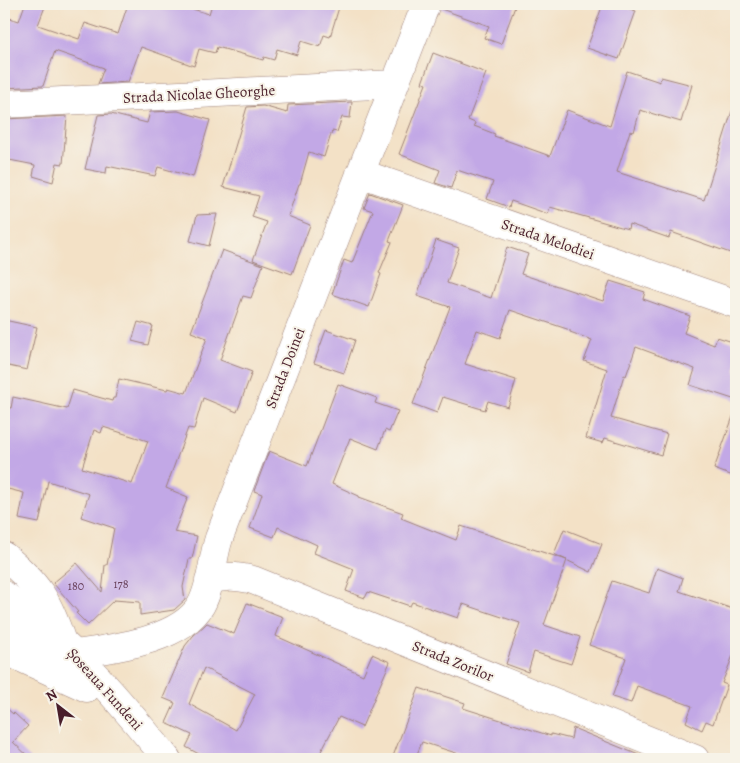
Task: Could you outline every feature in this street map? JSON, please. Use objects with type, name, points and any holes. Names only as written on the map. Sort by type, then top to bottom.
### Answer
[{"type":"street","name":"Strada Doinei","points":[[69,648],[141,641],[174,628],[196,612],[204,597],[209,581],[219,538],[426,4]]},
{"type":"street","name":"Strada Nicolae Gheorghe","points":[[4,104],[394,84]]},
{"type":"street","name":"Strada Melodiei","points":[[360,173],[736,304]]},
{"type":"street","name":"Șoseaua Fundeni","points":[[4,556],[30,580],[45,598],[69,648]]},
{"type":"street","name":"Strada Zorilor","points":[[209,581],[234,576],[253,580],[695,759]]},
{"type":"street","name":"Șoseaua Fundeni","points":[[4,595],[32,615],[69,648],[124,707],[167,759]]},
{"type":"street","name":"Șoseaua Fundeni","points":[[4,622],[54,657],[87,688],[149,759]]},
{"type":"street","points":[[4,650],[87,688]]},
{"type":"building","points":[[25,4],[46,4],[38,25],[79,39],[85,23],[118,34],[128,4],[176,4],[209,14],[212,4],[340,4],[330,37],[324,35],[320,47],[301,41],[297,55],[277,49],[274,60],[264,57],[263,60],[217,47],[215,53],[199,49],[194,66],[141,47],[128,82],[98,84],[104,68],[55,51],[43,86],[4,88],[4,16],[19,21]]},
{"type":"building","points":[[441,4],[516,4],[501,44],[484,38],[489,26],[441,9]]},
{"type":"building","points":[[603,4],[616,4],[636,11],[619,59],[587,48]]},
{"type":"building","points":[[433,53],[486,73],[468,120],[475,123],[474,126],[495,134],[494,136],[550,156],[567,110],[610,126],[627,71],[660,82],[661,77],[692,85],[681,122],[640,110],[634,132],[630,131],[617,172],[704,200],[732,111],[736,112],[736,255],[671,232],[669,238],[629,224],[628,229],[550,207],[548,214],[511,201],[509,207],[487,199],[493,182],[457,170],[451,188],[435,183],[440,170],[399,154],[426,84],[422,83]]},
{"type":"building","points":[[352,102],[350,118],[342,117],[337,132],[332,131],[324,157],[309,152],[288,216],[310,225],[292,274],[253,260],[267,222],[252,217],[259,196],[223,187],[247,107],[263,106],[287,113],[288,105]]},
{"type":"building","points":[[178,111],[210,120],[193,177],[158,167],[155,176],[107,166],[106,173],[85,169],[98,115],[111,114],[147,123],[150,112]]},
{"type":"building","points":[[67,116],[63,164],[57,163],[53,182],[33,176],[35,165],[4,159],[4,119]]},
{"type":"building","points":[[370,193],[403,205],[389,241],[392,242],[379,273],[381,274],[369,307],[332,294],[344,260],[352,263],[373,211],[364,208]]},
{"type":"building","points":[[217,214],[209,246],[190,241],[197,215]]},
{"type":"building","points":[[436,240],[459,248],[447,283],[491,298],[507,247],[528,254],[521,274],[603,301],[610,281],[645,292],[643,299],[690,316],[684,333],[714,345],[717,337],[736,343],[736,400],[690,385],[695,369],[636,347],[626,376],[624,375],[611,418],[667,434],[661,455],[605,438],[603,443],[586,438],[607,369],[584,361],[592,340],[570,332],[570,330],[510,310],[500,338],[477,330],[465,364],[516,380],[508,407],[488,401],[485,410],[443,397],[437,413],[413,404],[450,307],[417,296]]},
{"type":"building","points":[[222,250],[263,265],[251,298],[243,296],[220,360],[252,372],[237,412],[203,398],[194,429],[188,428],[166,488],[188,497],[174,532],[197,536],[192,559],[189,559],[183,587],[185,600],[174,610],[140,615],[140,602],[114,600],[88,625],[76,613],[78,612],[53,583],[77,563],[102,592],[105,565],[107,565],[114,528],[81,517],[89,494],[48,481],[39,523],[19,519],[24,493],[4,488],[4,406],[11,408],[13,397],[67,409],[73,390],[112,401],[115,398],[119,379],[186,393],[207,338],[191,332]],"holes":[[[103,427],[148,441],[132,484],[82,468],[94,430],[101,433]]]},
{"type":"building","points":[[4,320],[37,327],[27,370],[4,365]]},
{"type":"building","points":[[138,322],[153,326],[148,345],[132,341]]},
{"type":"building","points":[[326,330],[355,340],[344,373],[314,363]]},
{"type":"building","points":[[338,384],[377,398],[375,403],[398,411],[389,432],[385,430],[378,449],[350,438],[332,484],[359,497],[403,513],[401,518],[456,540],[461,526],[567,560],[544,625],[580,637],[571,664],[534,652],[528,672],[506,664],[520,623],[463,604],[458,618],[412,602],[410,606],[368,592],[365,598],[346,591],[354,569],[314,553],[317,545],[278,527],[274,537],[250,528],[262,494],[254,491],[269,451],[307,466]]},
{"type":"building","points":[[734,414],[736,414],[736,477],[714,469]]},
{"type":"building","points":[[564,529],[602,544],[591,572],[554,554]]},
{"type":"building","points":[[657,568],[683,578],[679,591],[736,610],[736,648],[722,683],[727,685],[713,724],[706,721],[702,730],[686,722],[692,706],[637,686],[631,703],[612,697],[626,658],[589,645],[612,581],[649,593]]},
{"type":"building","points":[[247,603],[283,617],[276,636],[363,675],[372,654],[390,662],[362,727],[339,717],[317,759],[208,759],[186,747],[192,735],[166,723],[175,703],[163,698],[185,646],[207,623],[234,634]],"holes":[[[204,668],[255,694],[236,730],[189,704]]]},
{"type":"building","points":[[419,688],[465,703],[463,708],[551,736],[551,734],[571,739],[573,728],[646,759],[458,759],[459,754],[422,742],[415,759],[392,759]]},
{"type":"building","points":[[4,706],[28,726],[13,742],[31,759],[4,759]]}]
